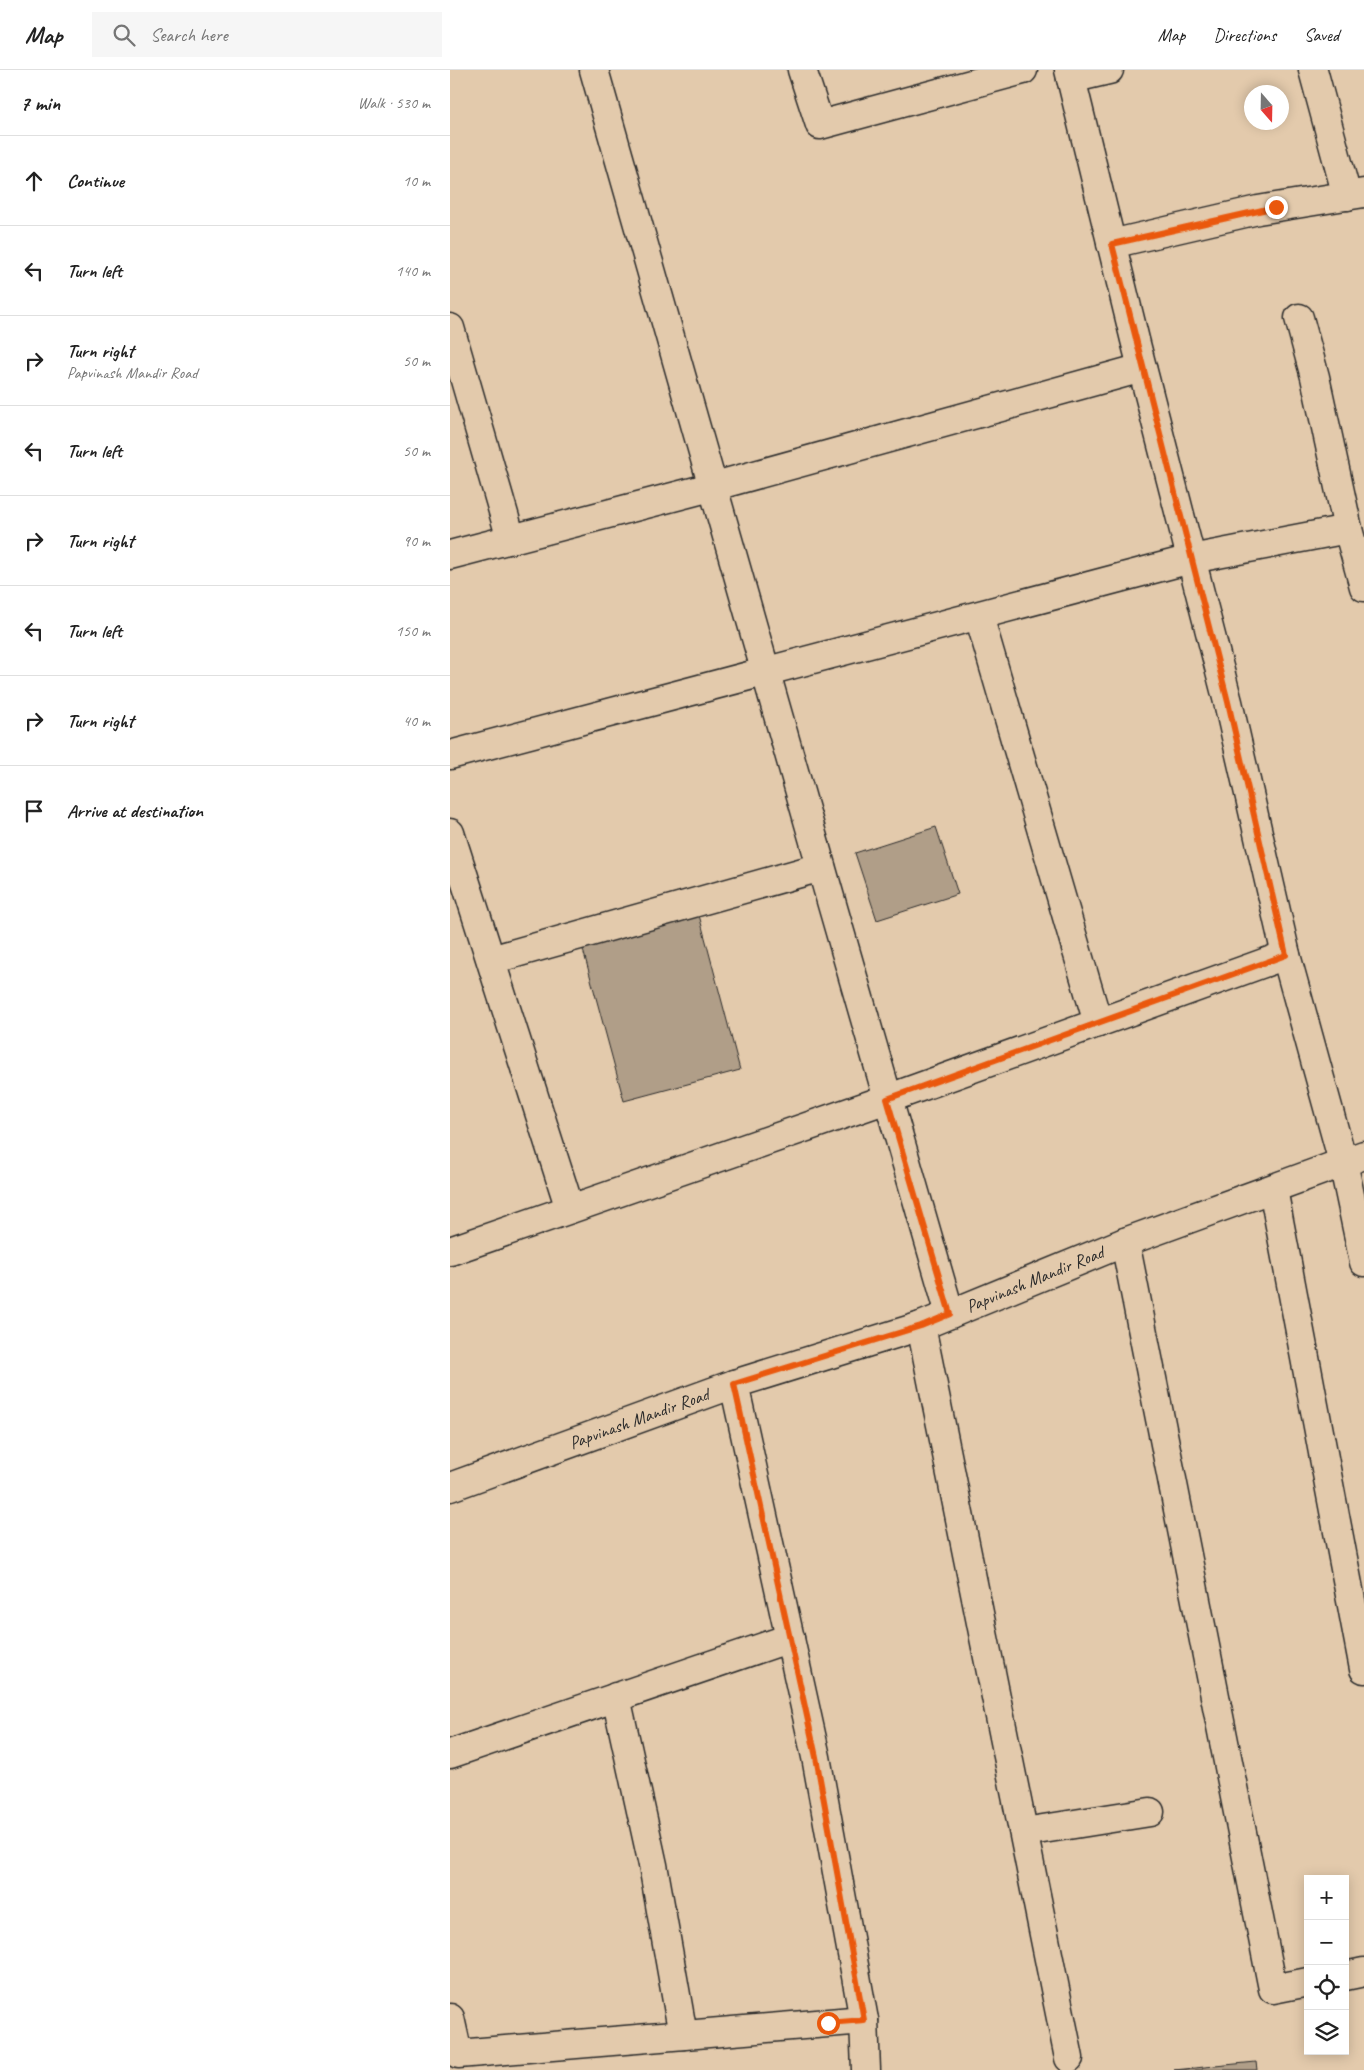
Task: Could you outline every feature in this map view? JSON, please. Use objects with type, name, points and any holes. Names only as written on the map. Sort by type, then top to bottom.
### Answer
[{"type":"street","points":[[594,70],[715,486],[821,867],[950,1314]]},
{"type":"street","points":[[802,70],[820,124],[1023,70]]},
{"type":"street","points":[[1109,70],[1070,74],[1142,368],[1228,702],[1286,955],[1353,1159],[1364,1262]]},
{"type":"street","points":[[1112,244],[1258,210],[1356,195],[1313,70]]},
{"type":"street","points":[[1299,318],[1315,377],[1348,529],[1360,554],[1364,586]]},
{"type":"street","points":[[450,328],[511,539]]},
{"type":"street","points":[[450,555],[715,486],[1142,368]]},
{"type":"street","points":[[450,755],[1191,559],[1348,529]]},
{"type":"street","points":[[979,616],[1098,1023]]},
{"type":"street","points":[[450,832],[570,1209]]},
{"type":"street","points":[[490,960],[821,867]]},
{"type":"street","points":[[450,1251],[887,1099],[1286,955]]},
{"type":"street","name":"Papvinash Mandir Road","points":[[450,1487],[734,1384],[921,1326],[1125,1242],[1353,1159]]},
{"type":"street","points":[[1273,1189],[1364,1669]]},
{"type":"street","points":[[1125,1242],[1273,1989],[1304,1983]]},
{"type":"street","points":[[921,1326],[1069,2058]]},
{"type":"street","points":[[734,1384],[816,1757],[864,2020],[866,2070]]},
{"type":"street","points":[[450,1754],[790,1638]]},
{"type":"street","points":[[616,1697],[653,1865],[683,2035]]},
{"type":"street","points":[[1024,1832],[1150,1812]]},
{"type":"street","points":[[1349,1975],[1364,1972]]},
{"type":"street","points":[[450,2018],[458,2054],[864,2020]]},
{"type":"building","points":[[936,827],[958,894],[877,920],[855,853]]},
{"type":"building","points":[[699,915],[740,1070],[624,1101],[582,946]]},
{"type":"building","points":[[1256,2062],[1257,2070],[1174,2070]]},
{"type":"route","points":[[828,2023],[864,2020],[816,1757],[734,1384],[921,1326],[950,1314],[887,1099],[1286,955],[1228,702],[1112,244],[1276,207]]}]
